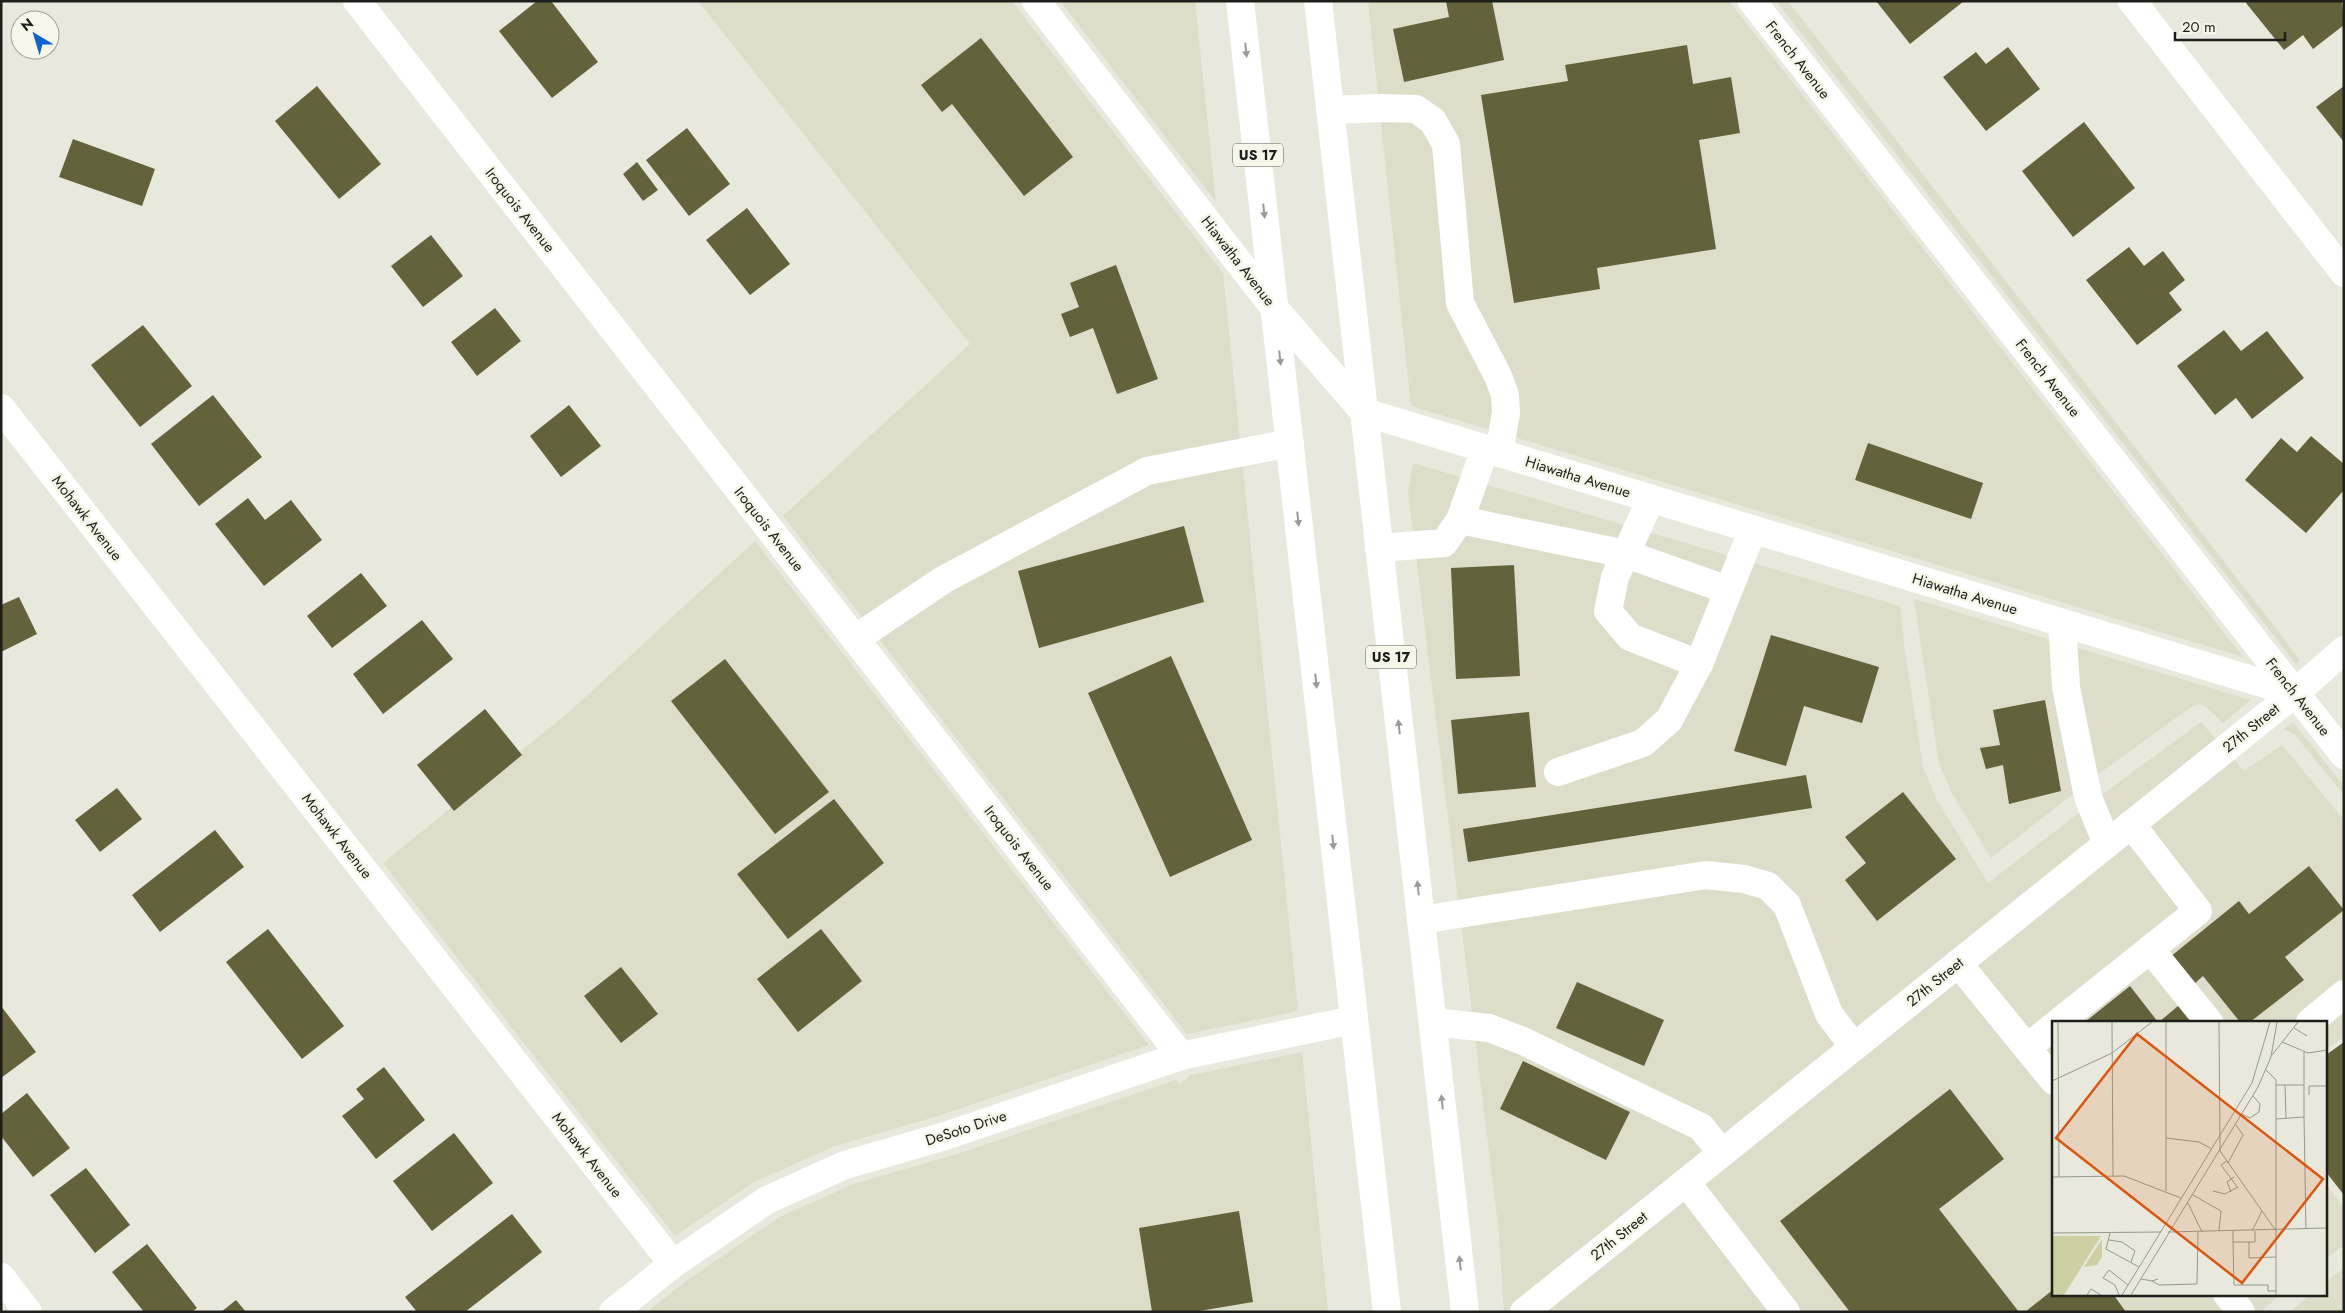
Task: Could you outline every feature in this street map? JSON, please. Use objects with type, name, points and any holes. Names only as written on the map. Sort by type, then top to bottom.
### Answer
[{"type":"street","name":"Iroquois Avenue","points":[[357,1],[1181,1056]]},
{"type":"street","name":"Hiawatha Avenue","points":[[1036,1],[1275,309],[1364,412],[2295,693]]},
{"type":"street","name":"US 17","points":[[1240,1],[1386,1312]]},
{"type":"street","name":"US 17","points":[[1318,1],[1465,1312]]},
{"type":"street","name":"French Avenue","points":[[1752,1],[2344,755]]},
{"type":"street","points":[[2132,1],[2344,273]]},
{"type":"street","points":[[1330,110],[1416,109],[1433,121],[1446,144],[1460,303],[1498,376],[1505,395],[1506,413],[1492,451],[1460,520],[1444,543],[1379,548]]},
{"type":"street","name":"Mohawk Avenue","points":[[1,408],[673,1264]]},
{"type":"street","points":[[855,639],[943,580],[1147,471],[1290,443]]},
{"type":"street","points":[[1651,499],[1615,577],[1608,611],[1630,637],[1698,664]]},
{"type":"street","points":[[1460,520],[1626,554],[1728,590]]},
{"type":"street","points":[[1558,772],[1643,743],[1669,720],[1698,664],[1753,529]]},
{"type":"street","points":[[2062,623],[2066,687],[2088,797],[2107,844]]},
{"type":"street","name":"27th Street","points":[[1524,1312],[2295,693],[2344,650]]},
{"type":"street","points":[[2060,1021],[2198,911],[2131,824]]},
{"type":"street","points":[[1421,920],[1706,874],[1744,879],[1768,886],[1787,905],[1829,1014],[1854,1047]]},
{"type":"street","points":[[2150,949],[2208,1021]]},
{"type":"street","points":[[1958,963],[2052,1079]]},
{"type":"street","points":[[2311,1021],[2344,994]]},
{"type":"street","name":"DeSoto Drive","points":[[613,1312],[673,1264],[766,1200],[845,1165],[946,1136],[1181,1056],[1353,1020]]},
{"type":"street","points":[[1432,1022],[1488,1028],[1523,1041],[1701,1127],[1722,1153]]},
{"type":"street","points":[[2026,1048],[2052,1028]]},
{"type":"street","points":[[1686,1182],[1786,1312]]},
{"type":"street","points":[[1,1278],[28,1312]]},
{"type":"street","points":[[2229,1296],[2241,1312]]},
{"type":"shaded area","points":[[698,1],[1012,1],[1223,273],[1298,1011],[1187,1034],[783,516],[970,344]]},
{"type":"shaded area","points":[[1060,1],[1195,1],[1216,202]]},
{"type":"shaded area","points":[[1368,1],[1729,1],[2243,657],[1411,406]]},
{"type":"shaded area","points":[[1776,1],[1788,1],[2285,640],[2300,660],[2296,664]]},
{"type":"shaded area","points":[[1413,463],[1900,606],[1905,652],[1923,767],[1937,800],[1988,883],[2119,782],[2201,722],[2244,771],[2282,745],[2344,820],[2344,1037],[2328,1049],[2328,1021],[2052,1021],[2052,1296],[2280,1296],[2260,1312],[1504,1312],[1499,1233],[1408,491]]},
{"type":"shaded area","points":[[755,541],[1149,1045],[938,1116],[835,1146],[754,1182],[675,1236],[383,863],[569,712]]},
{"type":"shaded area","points":[[1914,599],[2251,700],[2223,723],[2205,706],[2199,704],[2190,708],[2108,767],[1991,858],[1952,793],[1939,764]]},
{"type":"shaded area","points":[[2293,722],[2344,786],[2344,795],[2295,735],[2284,729]]},
{"type":"shaded area","points":[[1302,1052],[1328,1312],[647,1312],[686,1281],[778,1218],[853,1184],[954,1155],[1176,1080],[1180,1084],[1191,1075]]},
{"type":"shaded area","points":[[2328,1187],[2344,1208],[2344,1245],[2328,1257]]},
{"type":"shaded area","points":[[2344,1268],[2344,1312],[2290,1312],[2309,1296],[2328,1296],[2328,1280]]},
{"type":"building","points":[[537,1],[551,1],[598,62],[552,98],[499,31]]},
{"type":"building","points":[[1446,1],[1492,1],[1504,60],[1404,82],[1393,29],[1449,17]]},
{"type":"building","points":[[1876,1],[1964,1],[1910,44]]},
{"type":"building","points":[[2248,1],[2342,1],[2344,25],[2313,49],[2303,35],[2284,50],[2246,3]]},
{"type":"building","points":[[981,38],[1073,157],[1024,196],[952,104],[942,112],[921,85]]},
{"type":"building","points":[[1687,45],[1693,84],[1731,77],[1740,133],[1699,140],[1716,249],[1597,268],[1600,289],[1514,303],[1481,95],[1568,81],[1565,65]]},
{"type":"building","points":[[2008,47],[2040,89],[1986,131],[1943,77],[1976,52],[1986,64]]},
{"type":"building","points":[[317,86],[381,164],[339,199],[275,121]]},
{"type":"building","points":[[2344,86],[2344,142],[2316,107]]},
{"type":"building","points":[[2084,122],[2135,188],[2073,237],[2022,171]]},
{"type":"building","points":[[687,128],[730,184],[689,216],[646,160]]},
{"type":"building","points":[[73,139],[155,169],[142,206],[59,177]]},
{"type":"building","points":[[637,162],[658,190],[643,201],[623,174]]},
{"type":"building","points":[[747,208],[790,264],[750,295],[706,240]]},
{"type":"building","points":[[431,235],[463,276],[423,307],[391,266]]},
{"type":"building","points":[[2129,247],[2144,266],[2163,251],[2185,280],[2169,293],[2182,310],[2137,345],[2086,280]]},
{"type":"building","points":[[1116,265],[1158,379],[1117,394],[1093,328],[1070,337],[1061,314],[1079,307],[1070,283]]},
{"type":"building","points":[[495,308],[521,341],[477,376],[451,342]]},
{"type":"building","points":[[143,325],[192,386],[140,427],[91,365]]},
{"type":"building","points":[[2224,330],[2241,351],[2267,331],[2304,378],[2252,419],[2236,398],[2215,415],[2177,366]]},
{"type":"building","points":[[213,395],[262,457],[199,506],[151,444]]},
{"type":"building","points":[[569,405],[601,446],[561,477],[530,436]]},
{"type":"building","points":[[2311,436],[2344,464],[2344,490],[2306,533],[2245,480],[2281,438],[2297,452]]},
{"type":"building","points":[[1868,443],[1983,483],[1971,519],[1855,480]]},
{"type":"building","points":[[248,498],[265,520],[291,500],[322,540],[264,586],[215,524]]},
{"type":"building","points":[[1184,526],[1204,602],[1039,648],[1018,571]]},
{"type":"building","points":[[1514,565],[1520,676],[1456,679],[1451,568]]},
{"type":"building","points":[[361,573],[387,606],[332,648],[307,616]]},
{"type":"building","points":[[19,597],[37,634],[1,652],[1,605]]},
{"type":"building","points":[[422,620],[453,659],[383,714],[353,674]]},
{"type":"building","points":[[1771,635],[1879,667],[1862,723],[1804,706],[1786,766],[1734,751]]},
{"type":"building","points":[[1171,656],[1252,840],[1170,877],[1088,693]]},
{"type":"building","points":[[725,659],[829,792],[775,834],[671,701]]},
{"type":"building","points":[[2045,700],[2061,791],[2009,804],[2003,765],[1986,769],[1980,748],[2000,745],[1993,710]]},
{"type":"building","points":[[485,709],[522,755],[454,811],[417,765]]},
{"type":"building","points":[[1529,712],[1536,787],[1458,794],[1451,720]]},
{"type":"building","points":[[1806,775],[1812,808],[1468,862],[1463,829]]},
{"type":"building","points":[[117,788],[142,819],[100,852],[75,820]]},
{"type":"building","points":[[1903,792],[1956,859],[1877,921],[1845,880],[1866,863],[1845,837]]},
{"type":"building","points":[[834,799],[884,863],[788,939],[737,874]]},
{"type":"building","points":[[215,830],[244,867],[160,932],[132,895]]},
{"type":"building","points":[[2309,866],[2344,910],[2285,957],[2304,980],[2251,1021],[2239,1021],[2203,976],[2193,985],[2170,957],[2239,901],[2249,914]]},
{"type":"building","points":[[268,929],[344,1026],[302,1059],[226,962]]},
{"type":"building","points":[[821,929],[862,981],[798,1032],[757,979]]},
{"type":"building","points":[[621,967],[658,1014],[621,1043],[584,996]]},
{"type":"building","points":[[1577,982],[1664,1020],[1644,1066],[1556,1028]]},
{"type":"building","points":[[2130,986],[2157,1021],[2086,1021]]},
{"type":"building","points":[[2184,1001],[2200,1021],[2160,1021]]},
{"type":"building","points":[[1,1006],[36,1052],[1,1078]]},
{"type":"building","points":[[2344,1042],[2344,1195],[2328,1175],[2328,1054]]},
{"type":"building","points":[[1523,1061],[1630,1112],[1606,1160],[1500,1109]]},
{"type":"building","points":[[384,1067],[425,1120],[376,1159],[342,1116],[364,1099],[356,1089]]},
{"type":"building","points":[[1950,1089],[2004,1159],[1939,1209],[2019,1312],[1850,1312],[1780,1221]]},
{"type":"building","points":[[27,1093],[70,1148],[33,1177],[1,1136],[1,1114]]},
{"type":"building","points":[[454,1133],[493,1183],[432,1231],[393,1181]]},
{"type":"building","points":[[86,1168],[130,1225],[95,1253],[50,1195]]},
{"type":"building","points":[[1239,1211],[1253,1302],[1193,1312],[1152,1312],[1139,1228]]},
{"type":"building","points":[[512,1214],[542,1252],[465,1312],[417,1312],[405,1297]]},
{"type":"building","points":[[147,1244],[197,1308],[192,1312],[144,1312],[112,1272]]},
{"type":"building","points":[[2052,1291],[2052,1296],[2114,1296],[2126,1312],[2025,1312]]},
{"type":"building","points":[[236,1300],[246,1312],[221,1312]]}]
